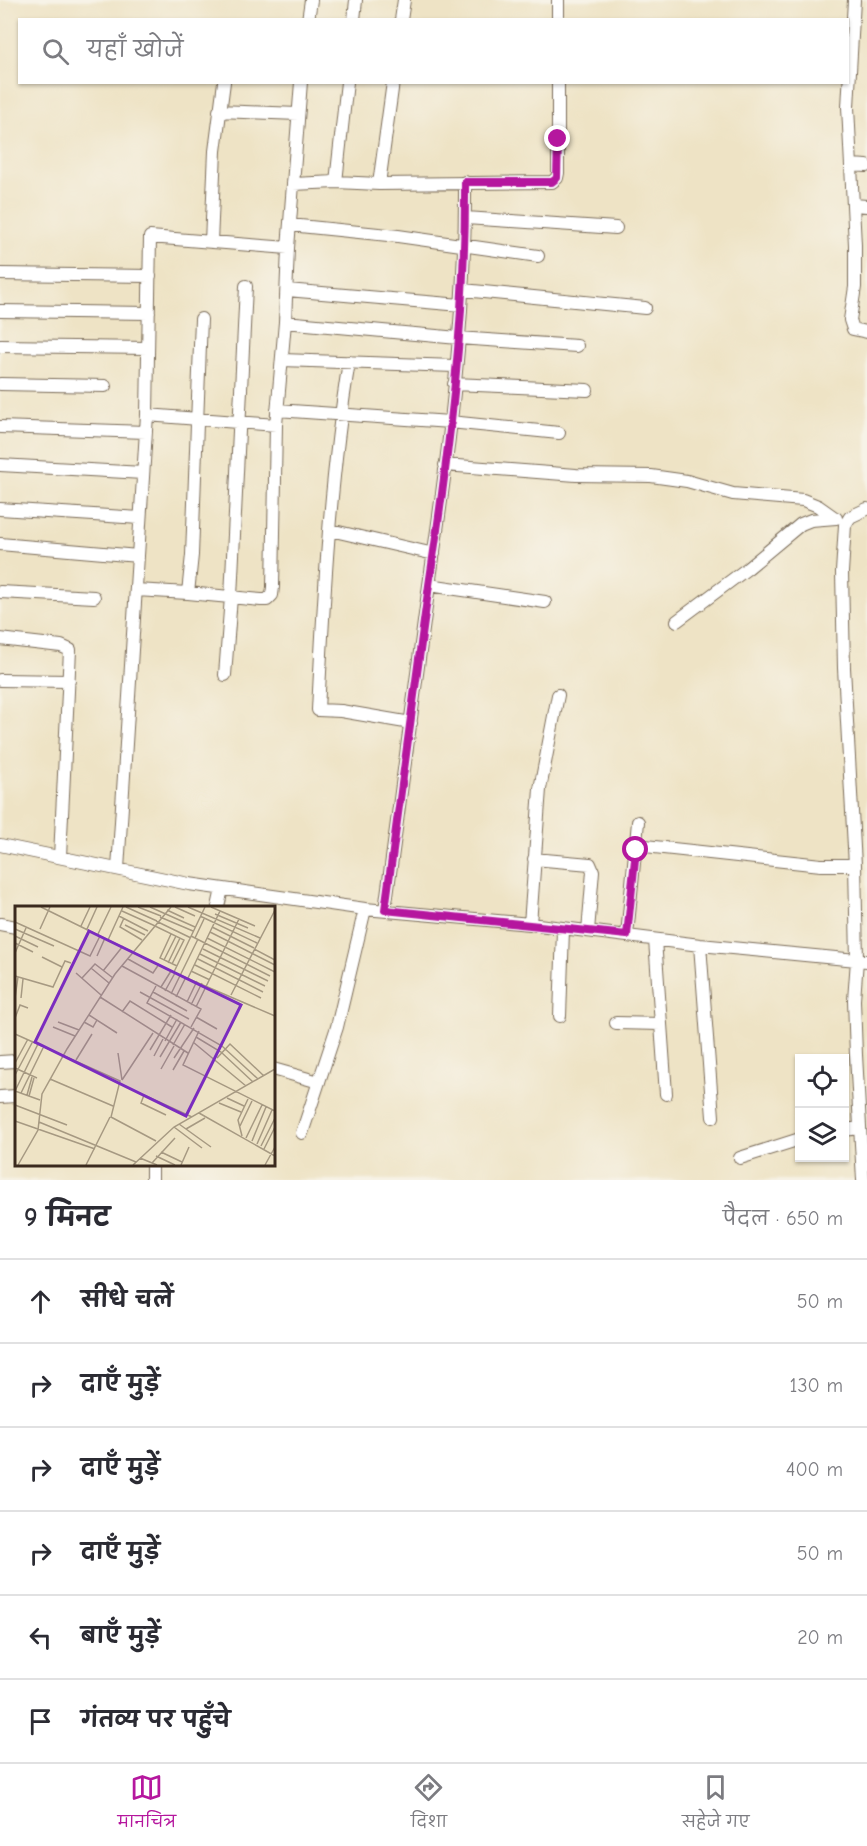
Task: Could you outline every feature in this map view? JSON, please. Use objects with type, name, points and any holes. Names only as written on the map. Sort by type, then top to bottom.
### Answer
[{"type":"street","points":[[308,18],[311,0]]},
{"type":"street","points":[[354,18],[356,0]]},
{"type":"street","points":[[401,18],[404,0]]},
{"type":"street","points":[[558,0],[558,18]]},
{"type":"street","points":[[854,0],[848,108],[854,205],[861,246],[861,287],[850,325],[853,329],[867,332]]},
{"type":"street","points":[[211,242],[214,151],[224,84]]},
{"type":"street","points":[[136,590],[188,592],[261,600],[267,600],[272,595],[276,425],[301,84]]},
{"type":"street","points":[[336,182],[347,84]]},
{"type":"street","points":[[379,184],[393,84]]},
{"type":"street","points":[[293,184],[552,182],[557,178],[558,84]]},
{"type":"street","points":[[219,111],[298,114]]},
{"type":"street","points":[[851,165],[867,166]]},
{"type":"street","points":[[385,910],[450,422],[463,290],[465,182]]},
{"type":"street","points":[[854,205],[867,206]]},
{"type":"street","points":[[466,218],[616,228]]},
{"type":"street","points":[[290,225],[398,236],[538,256]]},
{"type":"street","points":[[118,869],[147,415],[150,237],[288,248]]},
{"type":"street","points":[[0,274],[150,276]]},
{"type":"street","points":[[225,675],[246,286]]},
{"type":"street","points":[[287,290],[461,305]]},
{"type":"street","points":[[463,290],[645,308]]},
{"type":"street","points":[[0,310],[149,313]]},
{"type":"street","points":[[188,592],[192,546],[201,319]]},
{"type":"street","points":[[285,322],[577,346]]},
{"type":"street","points":[[0,346],[148,348]]},
{"type":"street","points":[[282,360],[455,366]]},
{"type":"street","points":[[349,362],[341,414],[330,530],[318,710],[341,711],[411,723]]},
{"type":"street","points":[[0,384],[105,386]]},
{"type":"street","points":[[454,384],[587,390]]},
{"type":"street","points":[[277,410],[450,422],[559,433]]},
{"type":"street","points":[[147,415],[276,425]]},
{"type":"street","points":[[0,427],[146,432]]},
{"type":"street","points":[[0,465],[143,472]]},
{"type":"street","points":[[445,465],[576,475],[651,476],[687,481],[733,494],[803,500],[818,506],[836,518]]},
{"type":"street","points":[[0,509],[140,518]]},
{"type":"street","points":[[677,621],[748,568],[801,524],[821,519],[850,517],[867,509]]},
{"type":"street","points":[[850,517],[843,535],[842,572],[844,668],[862,961],[854,1000],[863,1112],[859,1128],[864,1154],[863,1180]]},
{"type":"street","points":[[330,530],[434,554]]},
{"type":"street","points":[[0,544],[138,556]]},
{"type":"street","points":[[429,585],[545,602]]},
{"type":"street","points":[[0,592],[94,597]]},
{"type":"street","points":[[0,639],[67,647],[70,650],[60,857]]},
{"type":"street","points":[[0,680],[69,681]]},
{"type":"street","points":[[530,924],[540,789],[558,695]]},
{"type":"street","points":[[627,935],[638,822]]},
{"type":"street","points":[[0,845],[222,889],[264,901],[530,924],[563,930],[862,961]]},
{"type":"street","points":[[636,845],[821,865],[855,866]]},
{"type":"street","points":[[534,859],[590,864],[593,871],[588,931]]},
{"type":"street","points":[[219,906],[222,889]]},
{"type":"street","points":[[302,1133],[337,1027],[365,909]]},
{"type":"street","points":[[0,924],[15,927]]},
{"type":"street","points":[[560,1016],[563,930]]},
{"type":"street","points":[[655,940],[666,1094]]},
{"type":"street","points":[[700,945],[713,1117]]},
{"type":"street","points":[[616,1023],[661,1024]]},
{"type":"street","points":[[0,1062],[15,1061]]},
{"type":"street","points":[[274,1069],[319,1082]]},
{"type":"street","points":[[0,1097],[15,1096]]},
{"type":"street","points":[[849,1129],[859,1128]]},
{"type":"street","points":[[740,1158],[795,1141]]},
{"type":"route","points":[[558,139],[558,173],[557,178],[552,182],[465,182],[463,290],[450,422],[436,541],[385,910],[627,935],[636,850]]}]
